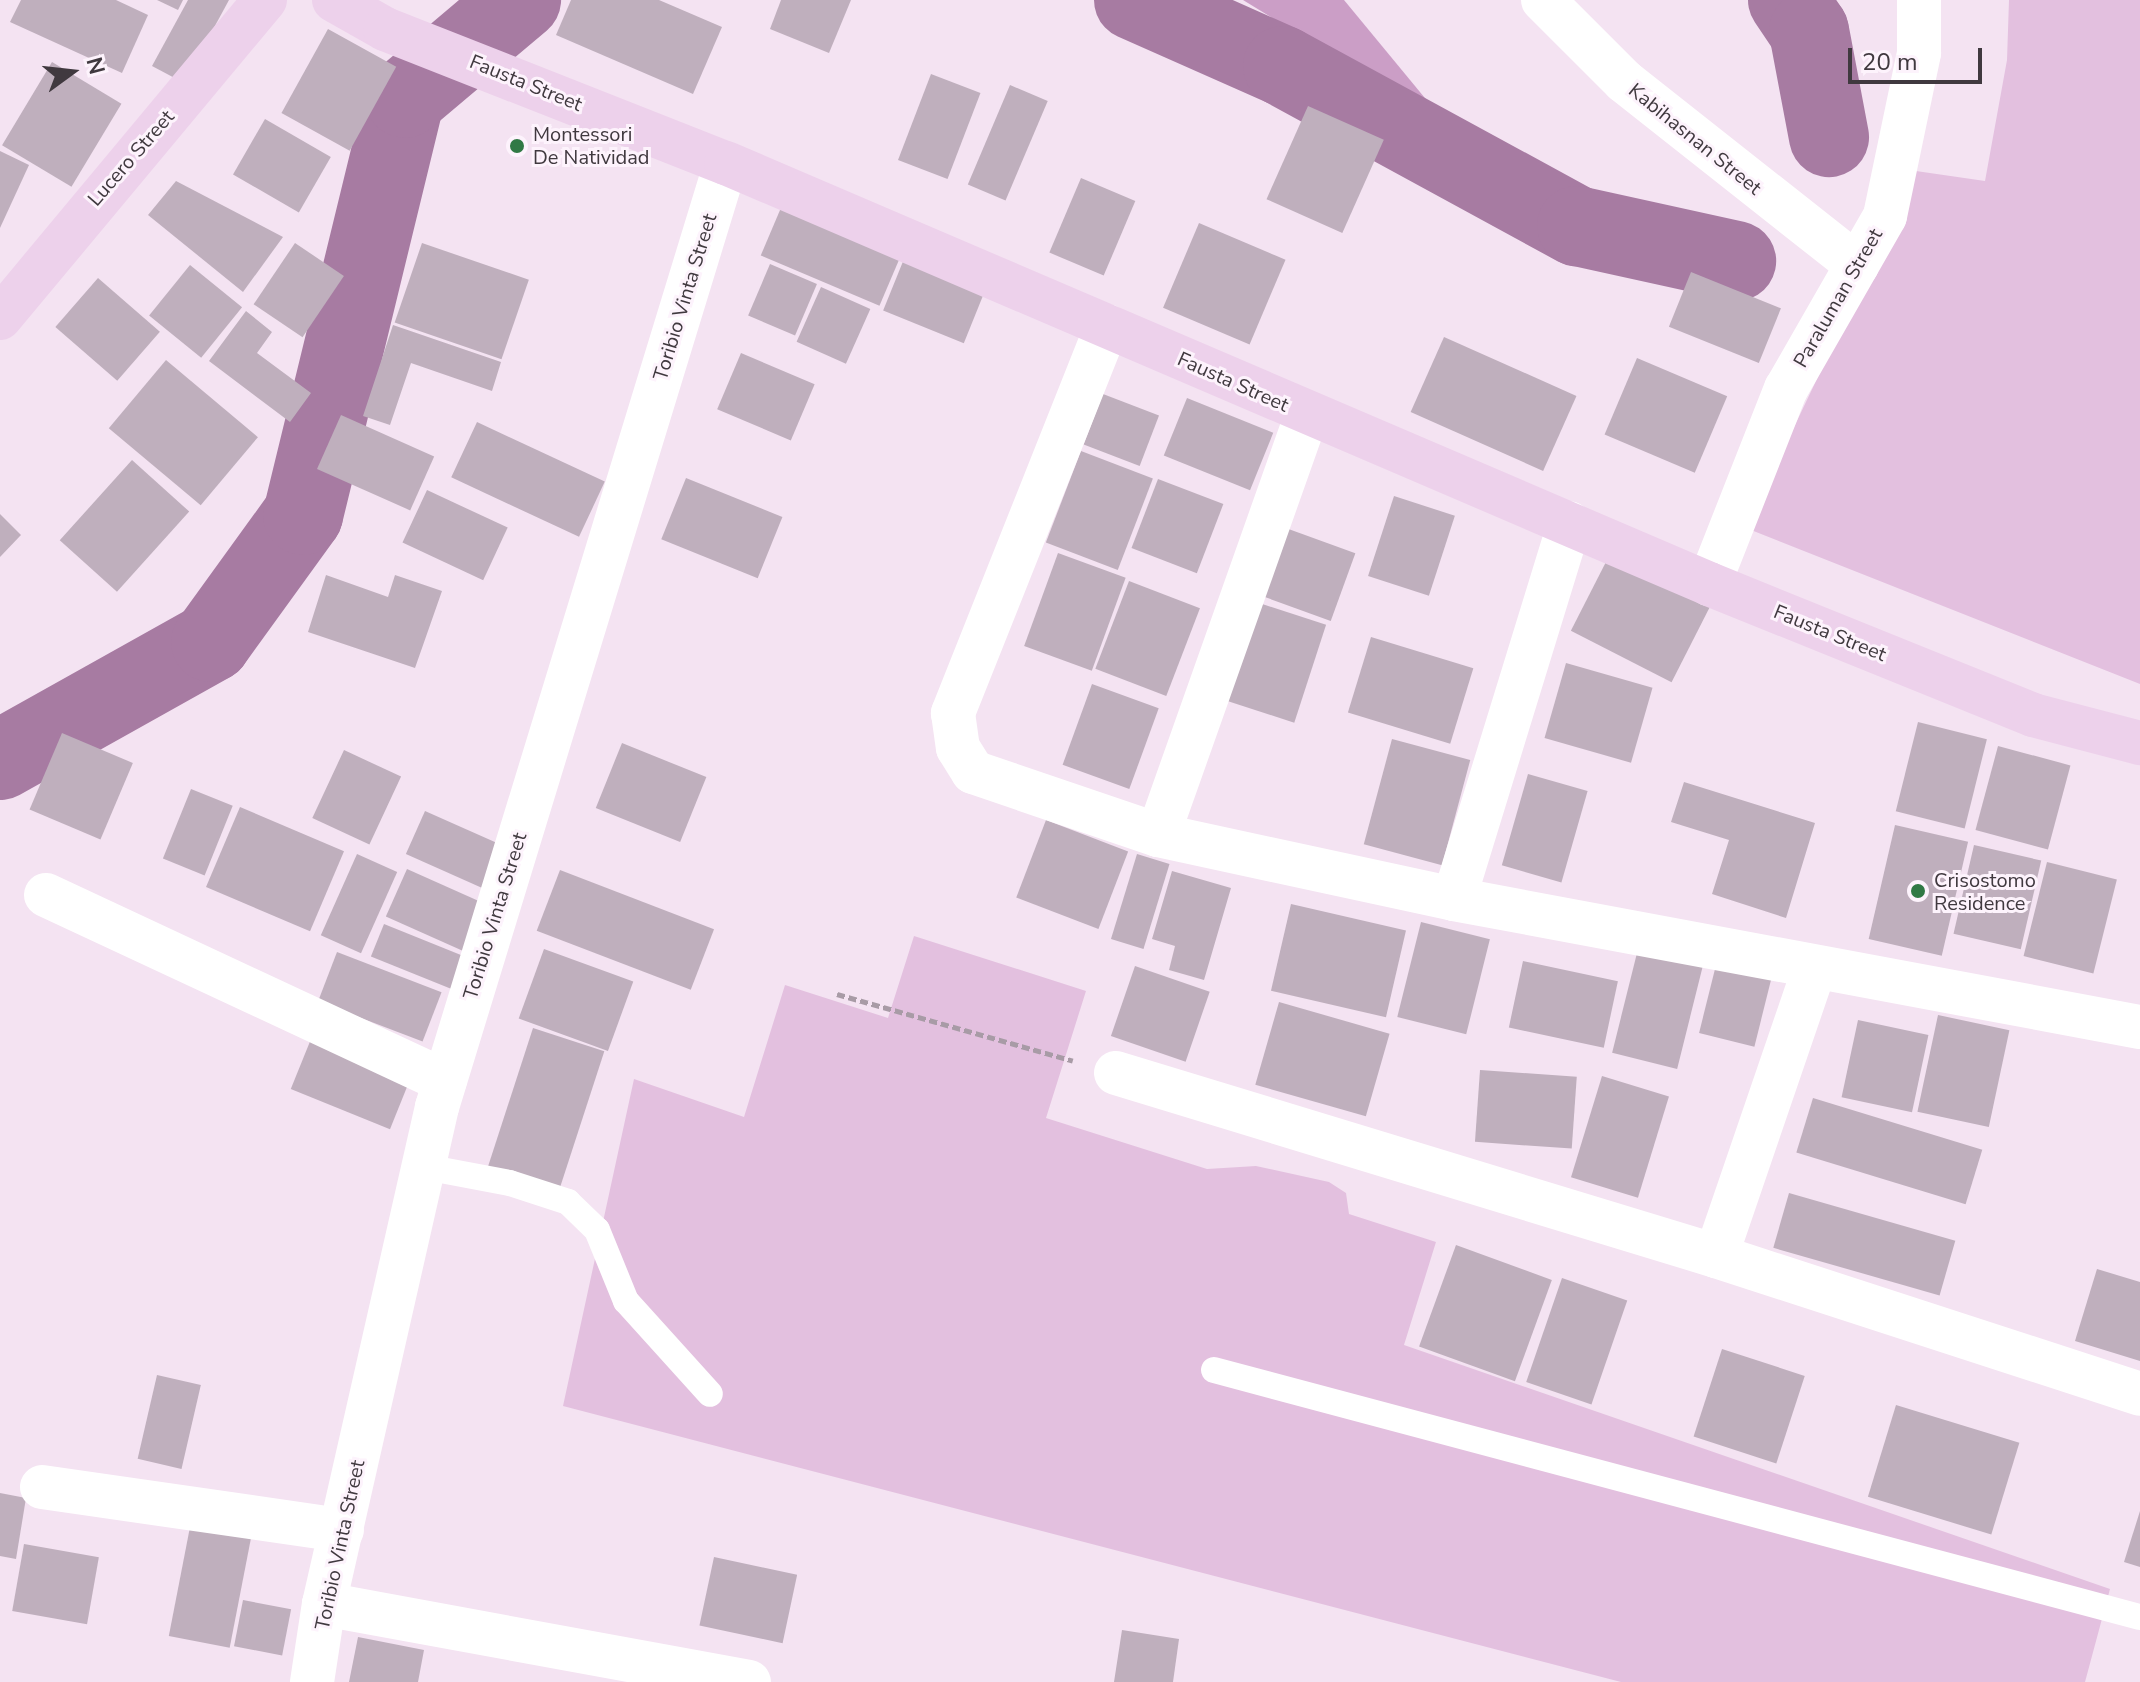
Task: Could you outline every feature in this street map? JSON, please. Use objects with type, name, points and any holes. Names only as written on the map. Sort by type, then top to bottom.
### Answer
[{"type":"street","name":"Lucero Street","points":[[1,315],[265,0]]},
{"type":"street","name":"Fausta Street","points":[[334,0],[385,29],[726,163],[1709,584],[2033,715],[2140,743]]},
{"type":"street","name":"Kabihasnan Street","points":[[1543,0],[1624,81],[1857,265]]},
{"type":"street","name":"Paraluman Street","points":[[1709,584],[1786,389],[1885,216],[1919,53],[1919,0]]},
{"type":"street","name":"Toribio Vinta Street","points":[[312,1682],[324,1604],[445,1081],[726,163]]},
{"type":"street","points":[[1107,326],[953,713],[958,748],[973,772],[1158,835],[1454,899],[2140,1027]]},
{"type":"street","points":[[1158,835],[1307,414]]},
{"type":"street","points":[[1454,899],[1570,523]]},
{"type":"street","points":[[46,895],[445,1081]]},
{"type":"street","points":[[1716,1256],[1815,967]]},
{"type":"street","points":[[1116,1073],[1716,1256],[2140,1394]]},
{"type":"street","points":[[42,1487],[342,1530]]},
{"type":"street","points":[[324,1604],[749,1682]]},
{"type":"lane","points":[[425,1167],[510,1183],[568,1202],[597,1230],[626,1301],[710,1394]]},
{"type":"lane","points":[[1214,1370],[2140,1617]]},
{"type":"path","points":[[837,994],[1116,1073]]},
{"type":"shaded area","points":[[1243,0],[1344,0],[1448,126]]},
{"type":"shaded area","points":[[2009,0],[2140,0],[2140,684],[1746,528],[1916,171],[1985,181],[2007,60]]},
{"type":"shaded area","points":[[914,936],[1086,991],[1046,1118],[1207,1169],[1256,1166],[1329,1182],[1346,1193],[1349,1214],[1436,1242],[1404,1345],[2110,1589],[2085,1682],[1621,1682],[563,1406],[634,1079],[744,1117],[785,985],[888,1018]]},
{"type":"building","points":[[21,0],[116,0],[148,15],[122,73],[10,22]]},
{"type":"building","points":[[157,0],[183,0],[178,10]]},
{"type":"building","points":[[188,0],[229,0],[184,83],[152,66]]},
{"type":"building","points":[[571,0],[659,0],[722,27],[693,94],[556,35]]},
{"type":"building","points":[[781,0],[851,0],[829,53],[770,29]]},
{"type":"building","points":[[328,29],[396,67],[350,151],[281,113]]},
{"type":"building","points":[[52,62],[121,104],[71,187],[2,145]]},
{"type":"building","points":[[931,74],[980,93],[948,179],[898,160]]},
{"type":"building","points":[[1010,85],[1048,101],[1006,200],[968,184]]},
{"type":"building","points":[[1308,106],[1384,140],[1342,233],[1267,199]]},
{"type":"building","points":[[265,119],[331,157],[299,212],[233,174]]},
{"type":"building","points":[[0,151],[29,165],[0,228]]},
{"type":"building","points":[[1081,178],[1135,201],[1104,276],[1049,253]]},
{"type":"building","points":[[176,181],[283,237],[243,292],[148,215]]},
{"type":"building","points":[[783,203],[902,253],[879,306],[761,255]]},
{"type":"building","points":[[1199,223],[1286,260],[1250,344],[1163,308]]},
{"type":"building","points":[[295,243],[344,276],[303,337],[254,304]]},
{"type":"building","points":[[422,243],[529,280],[501,359],[395,322]]},
{"type":"building","points":[[906,254],[987,287],[964,343],[883,311]]},
{"type":"building","points":[[770,264],[817,284],[795,335],[748,316]]},
{"type":"building","points":[[190,265],[242,307],[201,358],[149,316]]},
{"type":"building","points":[[1691,272],[1781,308],[1759,363],[1669,327]]},
{"type":"building","points":[[98,278],[160,332],[117,381],[55,327]]},
{"type":"building","points":[[821,287],[870,309],[846,364],[797,342]]},
{"type":"building","points":[[246,311],[272,332],[257,353],[311,393],[290,422],[209,361]]},
{"type":"building","points":[[393,325],[501,362],[492,391],[411,363],[390,425],[363,416]]},
{"type":"building","points":[[1444,337],[1576,396],[1543,471],[1411,412]]},
{"type":"building","points":[[741,353],[815,384],[791,440],[717,409]]},
{"type":"building","points":[[1637,358],[1727,396],[1695,473],[1605,434]]},
{"type":"building","points":[[166,360],[258,437],[201,505],[109,428]]},
{"type":"building","points":[[1103,394],[1159,416],[1140,466],[1084,444]]},
{"type":"building","points":[[1187,398],[1273,433],[1250,490],[1164,455]]},
{"type":"building","points":[[341,415],[434,456],[410,510],[317,469]]},
{"type":"building","points":[[477,422],[605,482],[579,537],[451,477]]},
{"type":"building","points":[[1081,451],[1153,479],[1118,570],[1046,542]]},
{"type":"building","points":[[132,460],[189,512],[117,592],[60,540]]},
{"type":"building","points":[[686,478],[782,517],[758,578],[661,539]]},
{"type":"building","points":[[1158,479],[1223,504],[1197,573],[1131,548]]},
{"type":"building","points":[[427,490],[508,528],[483,580],[402,543]]},
{"type":"building","points":[[1394,496],[1455,516],[1429,596],[1368,576]]},
{"type":"building","points":[[0,514],[21,535],[0,557]]},
{"type":"building","points":[[1283,527],[1355,553],[1331,621],[1258,595]]},
{"type":"building","points":[[1058,553],[1126,578],[1092,671],[1024,646]]},
{"type":"building","points":[[1609,556],[1710,607],[1672,682],[1571,631]]},
{"type":"building","points":[[326,575],[388,597],[395,575],[442,591],[415,668],[308,632]]},
{"type":"building","points":[[1129,581],[1200,608],[1166,696],[1095,669]]},
{"type":"building","points":[[1250,600],[1326,625],[1294,723],[1218,698]]},
{"type":"building","points":[[1371,637],[1473,668],[1450,744],[1348,713]]},
{"type":"building","points":[[1566,663],[1653,688],[1631,763],[1545,738]]},
{"type":"building","points":[[1092,684],[1159,708],[1129,789],[1063,765]]},
{"type":"building","points":[[1918,722],[1987,739],[1965,828],[1896,811]]},
{"type":"building","points":[[62,733],[133,763],[100,839],[30,809]]},
{"type":"building","points":[[1392,739],[1470,760],[1442,865],[1364,844]]},
{"type":"building","points":[[622,743],[706,777],[680,842],[596,808]]},
{"type":"building","points":[[1998,746],[2070,765],[2048,849],[1975,830]]},
{"type":"building","points":[[344,750],[401,777],[369,845],[312,818]]},
{"type":"building","points":[[1528,774],[1588,791],[1561,882],[1502,865]]},
{"type":"building","points":[[1684,782],[1815,823],[1786,918],[1712,894],[1729,840],[1671,822]]},
{"type":"building","points":[[191,789],[233,806],[205,875],[163,859]]},
{"type":"building","points":[[240,807],[344,851],[310,931],[206,887]]},
{"type":"building","points":[[425,811],[511,849],[492,892],[406,854]]},
{"type":"building","points":[[1046,820],[1128,852],[1098,929],[1016,897]]},
{"type":"building","name":"Crisostomo Residence","points":[[1895,825],[1968,842],[1942,956],[1869,939]]},
{"type":"building","points":[[1974,845],[2041,861],[2021,949],[1954,934]]},
{"type":"building","points":[[357,854],[397,872],[361,953],[321,935]]},
{"type":"building","points":[[1137,854],[1170,864],[1143,949],[1111,939]]},
{"type":"building","points":[[2047,862],[2117,879],[2093,974],[2024,956]]},
{"type":"building","points":[[407,869],[484,903],[463,951],[386,917]]},
{"type":"building","points":[[560,870],[714,929],[691,990],[537,931]]},
{"type":"building","points":[[1172,871],[1231,888],[1204,980],[1169,970],[1175,946],[1152,939]]},
{"type":"building","points":[[1291,904],[1406,931],[1386,1017],[1271,991]]},
{"type":"building","points":[[1421,922],[1490,939],[1466,1034],[1397,1017]]},
{"type":"building","points":[[384,924],[476,961],[463,994],[371,956]]},
{"type":"building","points":[[544,949],[633,981],[608,1051],[519,1019]]},
{"type":"building","points":[[1638,949],[1703,965],[1677,1069],[1612,1053]]},
{"type":"building","points":[[337,952],[442,992],[423,1042],[318,1001]]},
{"type":"building","points":[[1523,961],[1618,981],[1604,1048],[1509,1028]]},
{"type":"building","points":[[1716,965],[1771,979],[1754,1047],[1699,1033]]},
{"type":"building","points":[[1135,966],[1210,992],[1186,1062],[1111,1036]]},
{"type":"building","points":[[1279,1002],[1390,1034],[1366,1116],[1255,1085]]},
{"type":"building","points":[[1938,1015],[2009,1030],[1989,1127],[1917,1112]]},
{"type":"building","points":[[1858,1020],[1928,1035],[1912,1112],[1842,1097]]},
{"type":"building","points":[[533,1028],[604,1051],[558,1194],[487,1171]]},
{"type":"building","points":[[311,1039],[410,1079],[390,1129],[291,1089]]},
{"type":"building","points":[[1480,1070],[1577,1077],[1572,1149],[1475,1142]]},
{"type":"building","points":[[1602,1076],[1669,1096],[1638,1198],[1571,1177]]},
{"type":"building","points":[[1813,1098],[1982,1150],[1966,1204],[1796,1153]]},
{"type":"building","points":[[1789,1193],[1955,1241],[1940,1295],[1773,1248]]},
{"type":"building","points":[[1456,1245],[1552,1280],[1515,1381],[1419,1346]]},
{"type":"building","points":[[2097,1269],[2140,1282],[2140,1361],[2075,1341]]},
{"type":"building","points":[[1562,1278],[1627,1300],[1591,1404],[1526,1382]]},
{"type":"building","points":[[1722,1349],[1805,1376],[1776,1463],[1694,1436]]},
{"type":"building","points":[[157,1375],[201,1385],[182,1469],[138,1459]]},
{"type":"building","points":[[1896,1405],[2019,1443],[1991,1535],[1868,1497]]},
{"type":"building","points":[[0,1493],[26,1498],[16,1559],[0,1556]]},
{"type":"building","points":[[2140,1511],[2140,1567],[2124,1562]]},
{"type":"building","points":[[190,1527],[251,1539],[230,1648],[169,1636]]},
{"type":"building","points":[[24,1544],[99,1557],[87,1624],[12,1611]]},
{"type":"building","points":[[714,1557],[797,1575],[783,1643],[699,1625]]},
{"type":"building","points":[[243,1600],[291,1609],[282,1655],[234,1646]]},
{"type":"building","points":[[1122,1630],[1179,1639],[1173,1682],[1114,1682]]},
{"type":"building","points":[[358,1637],[424,1650],[418,1682],[349,1682]]},
{"type":"waterway","points":[[0,760],[211,642],[303,515],[405,98],[521,0]]},
{"type":"waterway","points":[[1134,0],[1283,66],[1577,226],[1736,261]]},
{"type":"waterway","points":[[1788,0],[1809,31],[1829,137]]},
{"type":"place","name":"Montessori De Natividad","points":[[517,146]]},
{"type":"place","name":"Crisostomo Residence","points":[[1918,891]]}]
